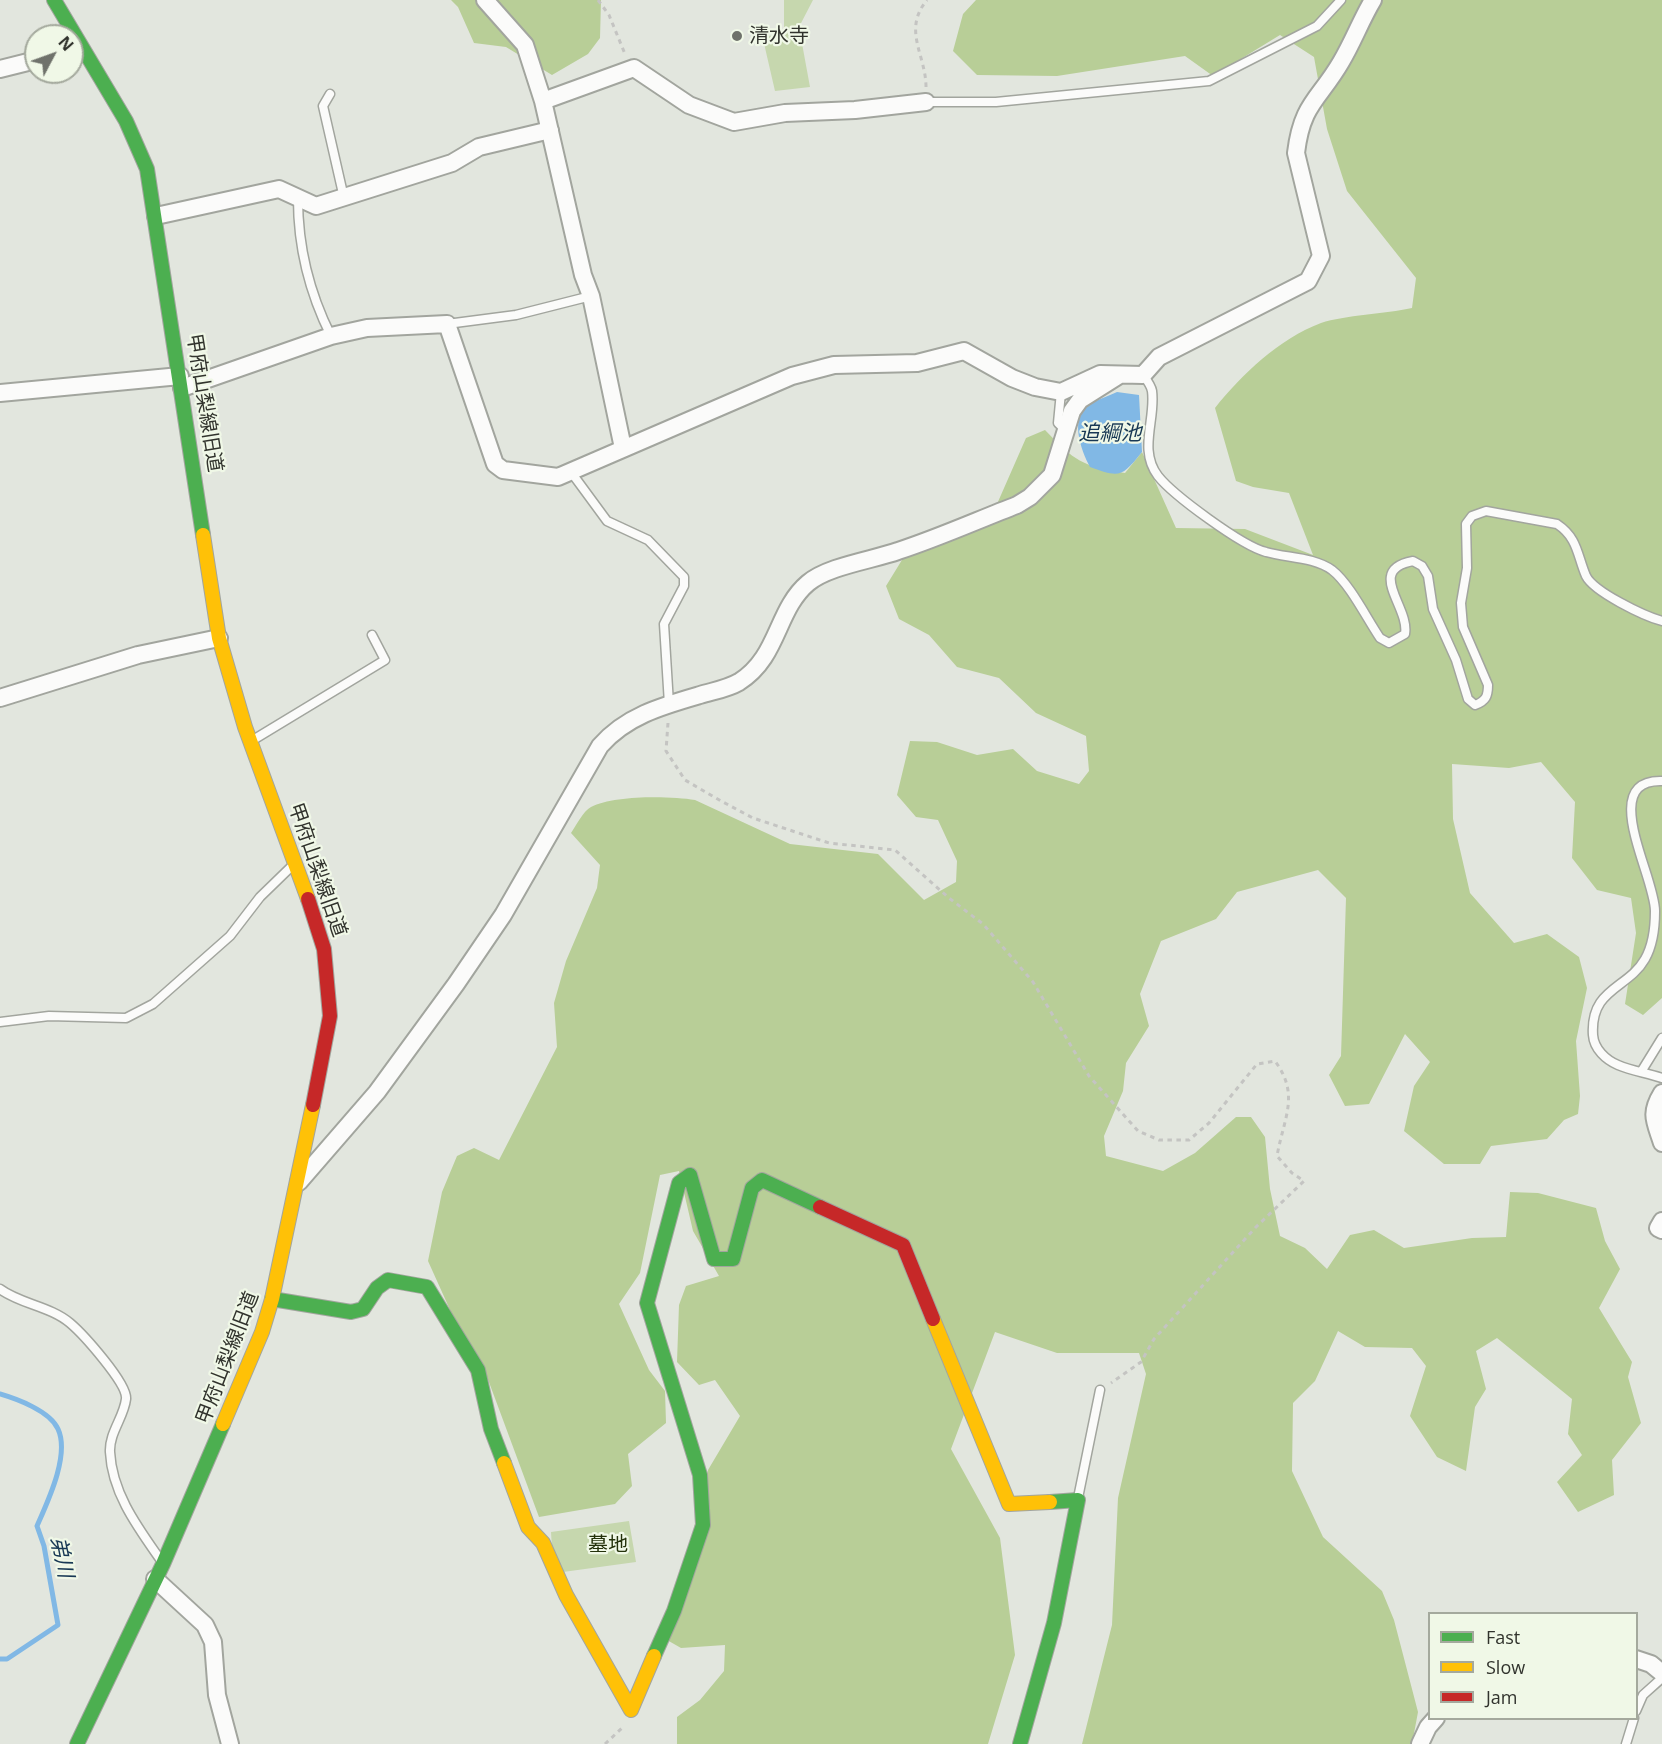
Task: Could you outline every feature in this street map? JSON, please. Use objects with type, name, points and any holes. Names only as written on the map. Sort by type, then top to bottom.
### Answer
[{"type":"street","name":"甲府山梨線旧道","points":[[54,0],[66,24]]},
{"type":"street","points":[[485,0],[525,45],[543,101],[591,296],[623,448]]},
{"type":"street","points":[[0,393],[181,382],[331,336],[367,328],[447,324],[495,464],[502,470],[558,477],[792,376],[834,365],[917,363],[964,351],[1012,378],[1035,387],[1061,392],[1100,374],[1143,375],[1159,357],[1308,281],[1321,256],[1296,153],[1298,138],[1303,117],[1313,98],[1340,64],[1373,0]]},
{"type":"street","name":"甲府山梨線旧道","points":[[77,1744],[217,1442],[262,1332],[273,1299],[299,1182],[330,1016],[323,941],[251,741],[219,638],[147,169],[138,144],[84,58]]},
{"type":"street","points":[[0,69],[24,63]]},
{"type":"street","points":[[543,101],[634,68],[689,105],[734,122],[785,113],[855,110],[926,102]]},
{"type":"street","points":[[156,216],[279,189],[316,206],[452,163],[478,147],[550,130]]},
{"type":"street","points":[[299,1182],[377,1092],[456,984],[502,915],[600,746],[612,732],[634,717],[669,704],[733,686],[748,676],[760,665],[798,592],[810,580],[899,551],[1017,505],[1030,497],[1052,475],[1072,411],[1080,400],[1118,376]]},
{"type":"street","points":[[0,698],[138,655],[219,638]]},
{"type":"street","points":[[1662,1093],[1654,1107],[1653,1116],[1662,1143]]},
{"type":"street","points":[[273,1299],[351,1312],[363,1309],[379,1282],[389,1279],[427,1287],[478,1370],[491,1429],[528,1527],[543,1543],[566,1595],[631,1710],[674,1611],[703,1526],[700,1475],[647,1303],[679,1183],[690,1175],[714,1259],[734,1259],[752,1188],[762,1180],[903,1245],[1009,1504],[1078,1500],[1059,1606],[1041,1680],[1020,1744]]},
{"type":"street","points":[[1662,1221],[1658,1228],[1662,1230]]},
{"type":"street","points":[[159,1571],[205,1625],[213,1642],[217,1695],[230,1744]]},
{"type":"street","points":[[1638,1660],[1651,1664],[1662,1673]]},
{"type":"street","points":[[1420,1744],[1428,1727],[1435,1720]]},
{"type":"lane","points":[[926,102],[996,102],[1209,81],[1317,26],[1341,0]]},
{"type":"lane","points":[[330,94],[323,106],[344,198]]},
{"type":"lane","points":[[298,199],[298,232],[306,275],[331,336]]},
{"type":"lane","points":[[447,324],[516,315],[591,296]]},
{"type":"lane","points":[[1143,375],[1152,389],[1148,436],[1150,457],[1160,478],[1248,546],[1266,552],[1305,559],[1331,569],[1340,577],[1380,638],[1389,643],[1405,634],[1407,624],[1391,586],[1391,575],[1396,567],[1404,563],[1413,561],[1422,566],[1428,576],[1433,609],[1456,660],[1468,699],[1475,705],[1483,702],[1488,695],[1488,685],[1463,627],[1461,603],[1467,568],[1466,524],[1472,516],[1486,511],[1557,524],[1567,531],[1576,543],[1587,577],[1596,588],[1662,621]]},
{"type":"lane","points":[[1061,392],[1058,423],[1066,431]]},
{"type":"lane","points":[[571,472],[607,521],[648,540],[684,577],[684,586],[664,624],[669,704]]},
{"type":"lane","points":[[251,741],[385,660],[372,635]]},
{"type":"lane","points":[[1662,781],[1642,784],[1634,791],[1629,811],[1655,909],[1651,942],[1639,967],[1605,996],[1596,1010],[1593,1024],[1595,1045],[1603,1056],[1618,1065],[1662,1078]]},
{"type":"lane","points":[[0,1022],[49,1016],[126,1018],[153,1004],[230,936],[260,897],[296,862]]},
{"type":"lane","points":[[1641,1072],[1662,1038]]},
{"type":"lane","points":[[0,1289],[38,1305],[69,1323],[122,1383],[126,1398],[110,1449],[113,1472],[128,1512],[159,1571]]},
{"type":"lane","points":[[1078,1500],[1100,1390]]},
{"type":"lane","points":[[1638,1706],[1642,1695],[1662,1678]]},
{"type":"lane","points":[[1626,1744],[1634,1720]]},
{"type":"path","points":[[598,0],[609,15],[634,68]]},
{"type":"path","points":[[926,102],[926,80],[914,35],[922,6],[927,0]]},
{"type":"path","points":[[669,704],[666,751],[685,780],[753,818],[829,843],[895,850],[983,924],[1033,982],[1089,1076],[1137,1131],[1159,1140],[1189,1140],[1209,1123],[1257,1064],[1275,1060],[1287,1078],[1290,1096],[1277,1156],[1292,1173],[1304,1181],[1256,1227],[1162,1330],[1141,1362],[1100,1390]]},
{"type":"green space","points":[[451,0],[601,0],[600,38],[588,54],[552,75],[506,47],[474,43],[458,7]]},
{"type":"green space","points":[[784,0],[813,0],[799,27],[810,87],[775,91],[763,39],[784,30]]},
{"type":"green space","points":[[976,0],[1662,0],[1662,998],[1643,1015],[1625,1004],[1636,933],[1631,898],[1597,890],[1572,858],[1575,802],[1541,762],[1509,768],[1452,764],[1453,819],[1470,893],[1514,943],[1547,934],[1579,957],[1587,988],[1576,1041],[1580,1096],[1578,1114],[1564,1120],[1547,1139],[1491,1146],[1480,1164],[1444,1164],[1404,1131],[1414,1086],[1430,1062],[1405,1034],[1369,1104],[1345,1106],[1329,1075],[1341,1056],[1346,898],[1318,870],[1237,892],[1216,919],[1161,941],[1140,994],[1149,1026],[1126,1063],[1123,1091],[1104,1136],[1106,1156],[1163,1171],[1195,1153],[1236,1117],[1251,1117],[1265,1137],[1270,1189],[1280,1236],[1305,1248],[1327,1269],[1350,1235],[1374,1230],[1404,1248],[1472,1238],[1506,1237],[1510,1192],[1538,1193],[1596,1208],[1605,1241],[1620,1269],[1599,1308],[1632,1362],[1628,1377],[1641,1423],[1612,1460],[1614,1495],[1578,1512],[1557,1482],[1582,1455],[1568,1434],[1572,1399],[1497,1338],[1476,1351],[1486,1389],[1475,1407],[1466,1471],[1437,1457],[1410,1416],[1426,1366],[1412,1348],[1365,1347],[1338,1331],[1315,1381],[1293,1403],[1292,1471],[1323,1537],[1382,1591],[1394,1620],[1418,1712],[1412,1744],[1082,1744],[1112,1625],[1118,1498],[1146,1374],[1139,1353],[1057,1353],[995,1332],[951,1449],[1000,1538],[1015,1655],[988,1744],[677,1744],[677,1717],[700,1700],[724,1671],[725,1645],[681,1648],[667,1640],[708,1470],[740,1416],[715,1380],[699,1385],[677,1362],[679,1305],[686,1286],[719,1276],[693,1231],[679,1171],[660,1175],[640,1273],[619,1304],[649,1370],[665,1391],[666,1423],[628,1454],[632,1486],[615,1504],[539,1517],[483,1366],[451,1312],[428,1261],[442,1192],[457,1156],[474,1148],[499,1160],[557,1047],[554,1003],[566,961],[597,888],[600,865],[571,833],[588,809],[601,803],[627,798],[657,797],[695,800],[790,844],[878,854],[924,900],[956,882],[957,861],[938,820],[916,817],[897,795],[910,741],[937,742],[977,755],[1013,749],[1037,771],[1079,784],[1089,771],[1086,736],[1036,713],[999,678],[957,667],[929,635],[899,619],[886,586],[905,555],[990,520],[1026,438],[1045,430],[1080,461],[1098,468],[1125,473],[1142,452],[1176,528],[1245,529],[1313,555],[1289,493],[1253,487],[1236,481],[1215,408],[1249,370],[1276,348],[1305,330],[1331,320],[1412,308],[1416,278],[1347,191],[1327,129],[1314,57],[1280,35],[1213,76],[1185,56],[1057,76],[977,75],[953,51],[963,14]]},
{"type":"green space","name":"墓地","points":[[629,1521],[636,1562],[563,1572],[552,1548],[551,1532]]},
{"type":"water","name":"追綱池","points":[[1117,392],[1139,395],[1142,452],[1125,471],[1114,474],[1090,467],[1080,443],[1078,424],[1084,409],[1091,403]]},
{"type":"waterway","name":"弟川","points":[[0,1394],[41,1411],[54,1423],[61,1440],[60,1465],[37,1526],[44,1546],[58,1625],[7,1659],[0,1659]]},
{"type":"traffic: fast","points":[[54,0],[126,121],[147,169],[203,535]]},
{"type":"traffic: fast","points":[[654,1656],[674,1611],[703,1525],[700,1475],[647,1303],[679,1183],[690,1175],[714,1259],[733,1259],[752,1188],[762,1180],[820,1207]]},
{"type":"traffic: fast","points":[[272,1299],[351,1312],[363,1309],[377,1288],[388,1280],[427,1287],[478,1370],[491,1429],[504,1463]]},
{"type":"traffic: fast","points":[[77,1744],[163,1564],[223,1424]]},
{"type":"traffic: fast","points":[[1020,1744],[1054,1623],[1078,1500],[1050,1502]]},
{"type":"traffic: slow","points":[[203,535],[219,638],[245,727],[308,899]]},
{"type":"traffic: slow","points":[[223,1424],[262,1332],[272,1299],[313,1105]]},
{"type":"traffic: slow","points":[[933,1319],[1009,1504],[1050,1502]]},
{"type":"traffic: slow","points":[[504,1463],[528,1527],[543,1543],[566,1595],[631,1710],[654,1656]]},
{"type":"traffic: jam","points":[[308,899],[324,949],[330,1016],[313,1105]]},
{"type":"traffic: jam","points":[[820,1207],[903,1245],[933,1319]]},
{"type":"place","name":"清水寺","points":[[737,36]]}]
